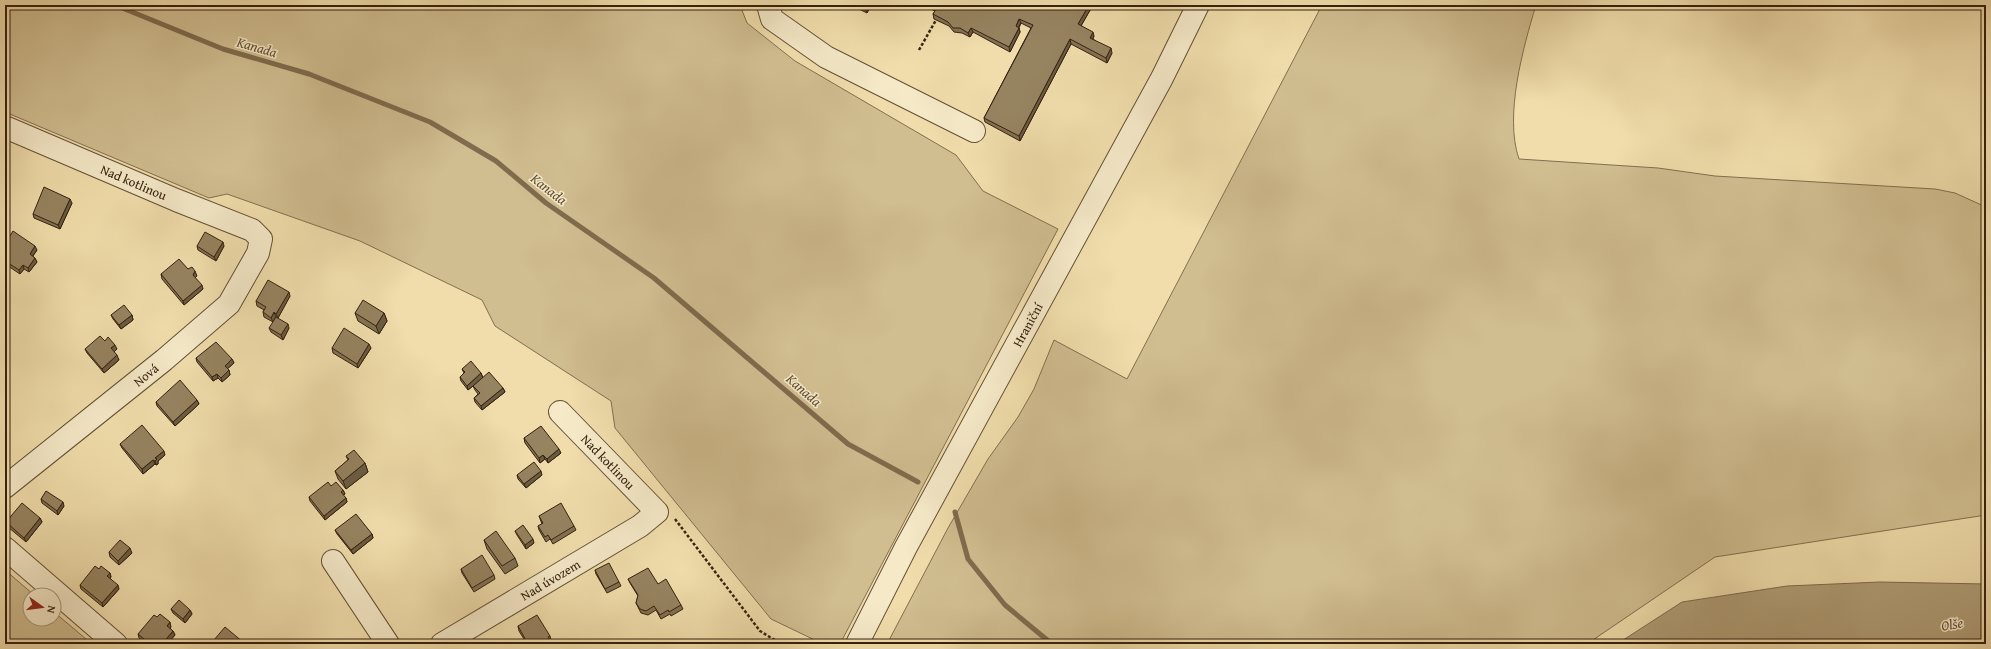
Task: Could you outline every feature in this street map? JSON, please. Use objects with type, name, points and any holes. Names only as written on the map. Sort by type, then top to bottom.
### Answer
[{"type":"street","points":[[768,5],[772,19],[826,57],[974,131]]},
{"type":"street","name":"Hraniční","points":[[857,644],[906,547],[1162,78],[1192,7]]},
{"type":"street","name":"Nad kotlinou","points":[[5,127],[176,200],[252,230],[261,240]]},
{"type":"street","name":"Nová","points":[[5,487],[164,360],[229,304],[258,253],[261,240]]},
{"type":"street","name":"Nad kotlinou","points":[[560,412],[657,512]]},
{"type":"street","name":"Nad úvozem","points":[[442,644],[640,526],[657,512]]},
{"type":"street","points":[[5,548],[116,644]]},
{"type":"street","points":[[333,560],[388,644]]},
{"type":"path","points":[[919,50],[936,20]]},
{"type":"path","points":[[657,512],[671,514],[760,630],[781,644]]},
{"type":"shaded area","points":[[5,5],[740,5],[747,23],[795,61],[956,155],[983,191],[1058,229],[840,644],[823,644],[771,619],[615,428],[611,401],[495,326],[482,300],[360,241],[227,194],[209,198],[5,112]]},
{"type":"shaded area","points":[[1322,5],[1536,5],[1521,61],[1514,103],[1515,142],[1519,159],[1658,168],[1715,176],[1935,189],[1955,193],[1986,207],[1986,515],[1715,557],[1587,644],[887,644],[948,528],[988,459],[1018,417],[1034,389],[1054,340],[1127,379]]},
{"type":"shaded area","points":[[5,570],[25,587],[22,587],[22,627],[62,627],[62,619],[92,644],[5,644]]},
{"type":"water","name":"Olše","points":[[1880,582],[1986,584],[1986,644],[1617,644],[1682,602],[1787,586]]},
{"type":"building","points":[[858,5],[867,5],[865,9]]},
{"type":"building","points":[[929,5],[1089,5],[1078,24],[1093,32],[1090,38],[1111,48],[1106,58],[1070,39],[1019,136],[984,118],[1033,25],[1019,19],[1016,26],[1019,28],[1009,47],[971,28],[968,33],[960,28],[953,28],[948,22],[933,14],[936,9]]},
{"type":"building","points":[[44,187],[70,199],[58,225],[33,214]]},
{"type":"building","points":[[13,231],[35,246],[30,254],[35,258],[28,268],[23,265],[19,270],[5,261],[5,244]]},
{"type":"building","points":[[205,232],[223,242],[214,257],[197,246]]},
{"type":"building","points":[[179,259],[188,269],[192,267],[195,271],[193,275],[202,285],[183,301],[161,274]]},
{"type":"building","points":[[268,280],[289,292],[276,314],[274,312],[271,318],[263,312],[266,307],[256,301]]},
{"type":"building","points":[[363,300],[384,313],[376,326],[355,313]]},
{"type":"building","points":[[124,305],[132,315],[119,325],[111,315]]},
{"type":"building","points":[[276,317],[288,324],[281,335],[269,328]]},
{"type":"building","points":[[344,328],[369,344],[357,364],[332,348]]},
{"type":"building","points":[[100,336],[105,341],[108,337],[115,345],[111,348],[117,355],[102,369],[85,349]]},
{"type":"building","points":[[216,342],[232,359],[225,366],[229,370],[221,378],[217,374],[212,377],[196,358]]},
{"type":"building","points":[[471,361],[481,373],[467,386],[460,377],[465,372],[462,369]]},
{"type":"building","points":[[489,372],[503,388],[481,406],[474,398],[480,393],[473,386]]},
{"type":"building","points":[[180,380],[197,400],[173,422],[156,402]]},
{"type":"building","points":[[142,425],[164,451],[155,458],[157,459],[155,461],[153,460],[142,469],[120,444]]},
{"type":"building","points":[[541,426],[559,449],[547,459],[543,455],[539,458],[524,438]]},
{"type":"building","points":[[354,450],[365,463],[343,481],[335,471],[349,459],[346,456]]},
{"type":"building","points":[[534,462],[541,471],[524,484],[517,475]]},
{"type":"building","points":[[328,482],[331,486],[336,482],[343,490],[341,492],[346,498],[324,516],[309,497]]},
{"type":"building","points":[[46,491],[63,502],[57,511],[41,499]]},
{"type":"building","points":[[22,503],[40,518],[24,538],[6,522]]},
{"type":"building","points":[[561,503],[574,526],[551,540],[548,535],[545,537],[538,526],[543,523],[539,516]]},
{"type":"building","points":[[356,514],[372,534],[351,550],[335,530]]},
{"type":"building","points":[[523,525],[533,539],[525,545],[515,531]]},
{"type":"building","points":[[496,531],[515,558],[502,566],[484,540]]},
{"type":"building","points":[[120,540],[130,548],[118,561],[109,552]]},
{"type":"building","points":[[482,555],[494,575],[472,588],[461,569]]},
{"type":"building","points":[[609,563],[619,582],[605,589],[595,570]]},
{"type":"building","points":[[95,566],[99,569],[101,566],[110,573],[107,576],[118,585],[102,603],[80,585]]},
{"type":"building","points":[[648,568],[658,584],[666,579],[681,605],[660,615],[654,606],[646,611],[640,609],[636,603],[638,595],[628,579]]},
{"type":"building","points":[[179,600],[190,610],[183,619],[171,609]]},
{"type":"building","points":[[160,614],[170,622],[167,626],[173,631],[162,644],[150,644],[138,634],[154,615],[157,617]]},
{"type":"building","points":[[537,615],[550,636],[548,637],[551,642],[547,644],[541,644],[540,642],[537,644],[528,644],[518,626]]},
{"type":"building","points":[[225,627],[243,642],[241,644],[218,644],[214,640]]},
{"type":"waterway","name":"Kanada","points":[[115,5],[223,49],[309,74],[430,122],[496,161],[546,203],[654,278],[848,444],[918,482]]},
{"type":"waterway","name":"Kanada","points":[[955,512],[968,559],[1005,605],[1052,644]]}]
